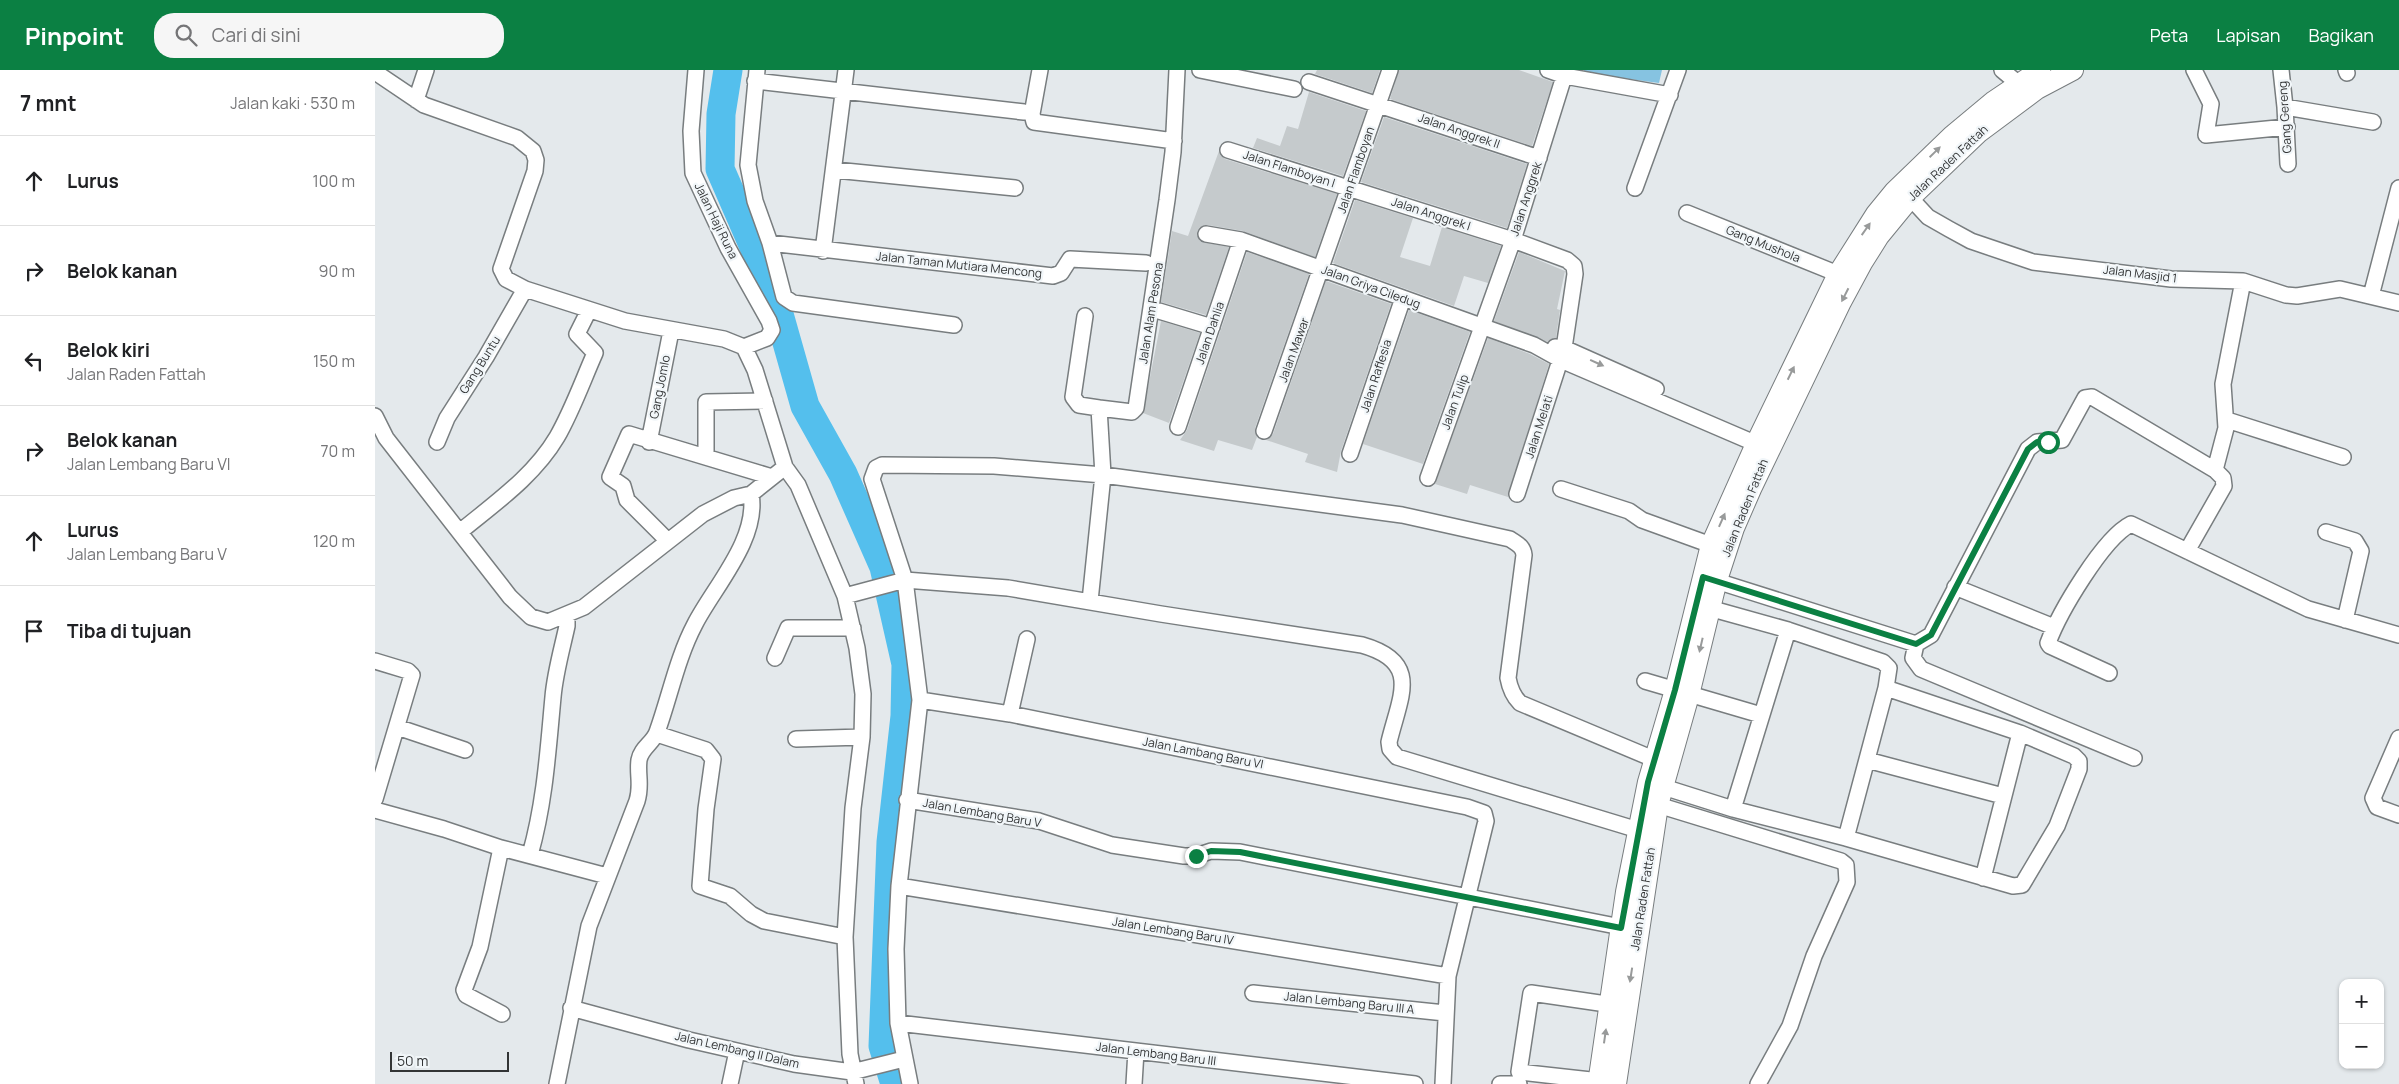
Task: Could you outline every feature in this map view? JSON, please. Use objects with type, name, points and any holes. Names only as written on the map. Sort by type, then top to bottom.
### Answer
[{"type":"main road","name":"Jalan Raden Fattah","points":[[2025,89],[2040,70]]},
{"type":"main road","name":"Jalan Raden Fattah","points":[[1682,692],[1709,608],[1711,545],[1862,263],[1906,192],[1971,119],[2025,89],[2073,70]]},
{"type":"main road","name":"Jalan Raden Fattah","points":[[1618,1006],[1621,928],[1710,579],[1734,528],[1765,442],[1839,274],[1876,214],[1906,192]]},
{"type":"main road","name":"Jalan Raden Fattah","points":[[1607,1083],[1646,833]]},
{"type":"street","points":[[416,100],[426,70]]},
{"type":"street","name":"Jalan Haji Runa","points":[[696,70],[691,131],[693,173],[728,248],[769,321],[772,330],[767,338],[745,347]]},
{"type":"street","points":[[823,250],[835,170],[846,70]]},
{"type":"street","points":[[1039,70],[1032,114],[1033,122],[1174,141]]},
{"type":"street","name":"Jalan Alam Pesona","points":[[1099,408],[1132,412],[1136,408],[1174,141],[1177,70]]},
{"type":"street","points":[[1200,70],[1294,89]]},
{"type":"street","name":"Jalan Flamboyan","points":[[1322,269],[1390,70]]},
{"type":"street","points":[[1548,70],[1670,95]]},
{"type":"street","points":[[1635,188],[1678,70]]},
{"type":"street","points":[[2002,70],[2025,89]]},
{"type":"street","points":[[2194,70],[2211,104],[2206,135],[2287,127]]},
{"type":"street","name":"Gang Gereng","points":[[2281,70],[2287,127],[2288,164]]},
{"type":"street","points":[[375,72],[416,100],[517,138],[533,151],[536,160],[535,171],[501,269],[506,279],[525,289],[625,322],[724,339],[745,347],[755,370],[785,467],[798,485],[845,596],[853,628],[863,694],[862,737],[853,808],[845,937],[857,1075]]},
{"type":"street","name":"Jalan Anggrek","points":[[1481,326],[1513,240],[1566,73]]},
{"type":"street","points":[[954,325],[787,300],[782,293],[770,243],[755,201],[748,165],[756,76],[843,91],[1024,112]]},
{"type":"street","name":"Jalan Anggrek II","points":[[1309,82],[1379,103],[1539,158]]},
{"type":"street","points":[[2285,107],[2373,122]]},
{"type":"street","name":"Jalan Flamboyan I","points":[[1228,150],[1350,189]]},
{"type":"street","points":[[835,170],[1015,188]]},
{"type":"street","points":[[2371,296],[2399,188]]},
{"type":"street","name":"Jalan Anggrek I","points":[[1350,189],[1513,240]]},
{"type":"street","name":"Jalan Masjid 1","points":[[1906,192],[1928,217],[1949,229],[1971,241],[2033,262],[2171,279],[2243,281],[2286,296],[2307,296],[2340,289],[2399,302]]},
{"type":"street","name":"Gang Mushola","points":[[1687,214],[1839,274]]},
{"type":"street","name":"Jalan Griya Ciledug","points":[[1206,234],[1241,240],[1562,354],[1765,442]]},
{"type":"street","name":"Jalan Dahlia","points":[[1178,427],[1241,240]]},
{"type":"street","points":[[1513,240],[1567,260],[1574,266],[1575,274],[1562,354]]},
{"type":"street","name":"Jalan Taman Mutiara Mencong","points":[[770,243],[1053,276],[1061,273],[1070,260],[1146,263]]},
{"type":"street","name":"Jalan Mawar","points":[[1264,431],[1322,269]]},
{"type":"street","points":[[2215,470],[2227,420],[2223,384],[2243,281]]},
{"type":"street","name":"Gang Buntu","points":[[437,442],[447,418],[486,357],[525,289]]},
{"type":"street","name":"Jalan Raflesia","points":[[1350,454],[1403,298]]},
{"type":"street","points":[[461,531],[519,483],[540,461],[557,437],[595,353],[577,334],[589,310]]},
{"type":"street","points":[[1159,310],[1212,327]]},
{"type":"street","points":[[1085,316],[1073,397],[1079,405],[1099,408],[1103,475],[1090,601]]},
{"type":"street","name":"Jalan Tulip","points":[[1428,478],[1481,326]]},
{"type":"street","name":"Gang Jomlo","points":[[649,441],[671,331]]},
{"type":"street","name":"Jalan Melati","points":[[1517,494],[1562,354]]},
{"type":"street","points":[[2134,758],[1921,669],[1913,658],[1916,644],[1931,635],[2028,449],[2037,442],[2062,440],[2085,398],[2092,397],[2215,470],[2223,478],[2225,486],[2187,551]]},
{"type":"street","points":[[706,457],[707,402],[765,401]]},
{"type":"street","points":[[2227,420],[2343,457]]},
{"type":"street","points":[[376,422],[510,597],[531,617],[548,622],[567,615],[600,597],[703,514],[734,498],[751,494],[785,467]]},
{"type":"street","points":[[668,541],[627,500],[623,486],[610,477],[629,434],[772,477]]},
{"type":"street","points":[[911,1084],[898,1061],[895,949],[907,800],[920,700],[901,580],[873,479],[876,468],[882,465],[994,466],[1103,475],[1402,515],[1510,539],[1519,545],[1524,555],[1508,678],[1511,692],[1520,703],[1662,763]]},
{"type":"street","points":[[1561,489],[1629,511],[1643,520],[1711,545]]},
{"type":"street","points":[[557,1084],[589,926],[641,789],[639,760],[643,750],[657,734],[669,691],[694,625],[731,566],[740,548],[750,517],[751,494]]},
{"type":"street","points":[[2109,673],[2048,645],[2054,626],[2087,574],[2123,528],[2131,524],[2139,526],[2308,609],[2399,634]]},
{"type":"street","points":[[2326,532],[2355,541],[2361,551],[2345,620]]},
{"type":"street","points":[[1710,579],[1916,644]]},
{"type":"street","points":[[845,596],[901,580],[1008,588],[1378,649],[1391,657],[1402,670],[1403,682],[1389,742],[1390,749],[1397,757],[1646,833]]},
{"type":"street","points":[[1955,587],[2054,626]]},
{"type":"street","points":[[1709,608],[1788,630],[1883,662],[1889,668],[1887,688],[1845,838]]},
{"type":"street","points":[[530,855],[542,806],[549,757],[553,696],[567,626],[567,615]]},
{"type":"street","points":[[775,658],[788,628],[853,628]]},
{"type":"street","points":[[1733,809],[1788,630]]},
{"type":"street","points":[[1010,714],[1027,639]]},
{"type":"street","points":[[375,661],[408,671],[412,675],[375,800]]},
{"type":"street","points":[[1645,681],[1761,715]]},
{"type":"street","points":[[1656,792],[1733,809],[1845,838],[2013,886],[2022,886],[2057,826],[2079,769],[2079,761],[2074,756],[2020,733],[1887,688]]},
{"type":"street","name":"Jalan Lambang Baru VI","points":[[920,700],[1010,714],[1467,807],[1484,813],[1486,821],[1467,898]]},
{"type":"street","points":[[397,727],[465,750]]},
{"type":"street","points":[[1983,878],[2020,733]]},
{"type":"street","points":[[657,734],[706,750],[713,759],[705,809],[700,886],[730,896],[751,914],[764,921],[845,937]]},
{"type":"street","points":[[796,739],[862,737]]},
{"type":"street","points":[[2399,738],[2373,798],[2377,807],[2399,815]]},
{"type":"street","points":[[1867,760],[2003,796]]},
{"type":"street","points":[[1656,792],[1841,861],[1846,865],[1847,882],[1813,956],[1799,1005],[1790,1026],[1758,1084]]},
{"type":"street","name":"Jalan Lembang Baru V","points":[[907,800],[1039,821],[1112,845],[1184,856],[1196,856],[1211,851],[1240,852],[1621,928]]},
{"type":"street","points":[[375,810],[445,829],[501,848],[607,876]]},
{"type":"street","points":[[501,848],[480,947],[464,990],[466,995],[502,1014]]},
{"type":"street","name":"Jalan Lembang Baru IV","points":[[899,886],[1448,976]]},
{"type":"street","points":[[1443,1084],[1448,976],[1467,898]]},
{"type":"street","name":"Jalan Lembang Baru III A","points":[[1253,993],[1445,1013]]},
{"type":"street","points":[[1607,1083],[1519,1072],[1531,993],[1618,1006]]},
{"type":"street","name":"Jalan Lembang II Dalam","points":[[571,1008],[737,1051],[794,1064],[857,1075],[898,1061]]},
{"type":"street","name":"Jalan Lembang Baru III","points":[[898,1023],[1415,1084]]},
{"type":"street","points":[[730,1084],[737,1051]]},
{"type":"street","points":[[1134,1084],[1137,1051]]},
{"type":"street","points":[[1501,1084],[1519,1084]]},
{"type":"shaded area","points":[[1584,70],[1662,70],[1659,83],[1584,73]]},
{"type":"building","points":[[1317,70],[1380,70],[1372,93],[1315,74]]},
{"type":"building","points":[[1399,70],[1519,70],[1553,82],[1532,146],[1390,99]]},
{"type":"building","points":[[1309,92],[1366,111],[1343,176],[1253,148],[1257,138],[1280,146],[1287,126],[1298,129]]},
{"type":"building","points":[[1384,117],[1527,164],[1507,228],[1361,182]]},
{"type":"building","points":[[1219,151],[1225,159],[1337,194],[1315,257],[1243,231],[1208,225],[1199,228],[1197,233],[1200,241],[1229,247],[1206,315],[1161,302],[1172,231],[1188,236]]},
{"type":"building","points":[[1355,200],[1413,218],[1400,257],[1430,266],[1442,227],[1501,246],[1488,283],[1464,276],[1454,306],[1333,263]]},
{"type":"building","points":[[1247,252],[1309,274],[1255,428],[1257,437],[1252,450],[1218,440],[1214,451],[1180,440],[1187,430]]},
{"type":"building","points":[[1519,252],[1565,271],[1557,309],[1560,310],[1556,338],[1547,342],[1494,321]]},
{"type":"building","points":[[1326,281],[1391,304],[1341,451],[1337,472],[1305,462],[1308,454],[1266,440],[1273,434]]},
{"type":"building","points":[[1409,310],[1470,332],[1423,464],[1363,444]]},
{"type":"building","points":[[1161,321],[1200,333],[1169,423],[1143,413]]},
{"type":"building","points":[[1488,338],[1530,354],[1549,364],[1508,497],[1470,485],[1467,494],[1435,484]]},
{"type":"waterway","points":[[728,70],[721,114],[720,169],[771,286],[805,406],[843,474],[884,567],[906,664],[905,716],[891,842],[883,1046],[895,1084]]},
{"type":"route","points":[[1196,856],[1221,850],[1240,852],[1621,928],[1626,892],[1648,782],[1675,690],[1703,577],[1916,644],[1926,640],[1931,635],[2028,449],[2037,442],[2048,442]]}]
